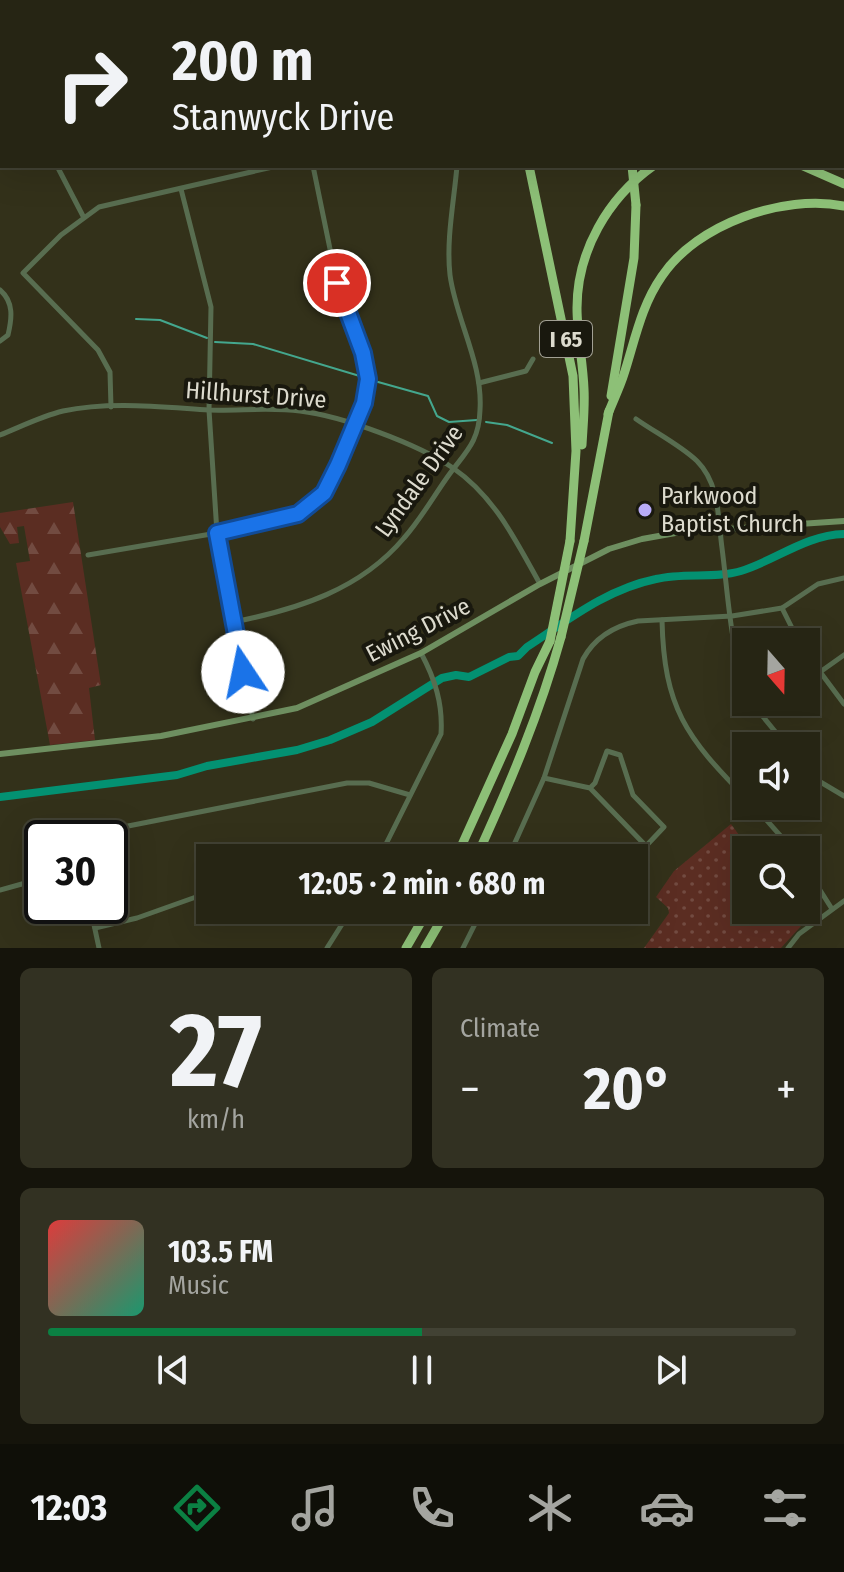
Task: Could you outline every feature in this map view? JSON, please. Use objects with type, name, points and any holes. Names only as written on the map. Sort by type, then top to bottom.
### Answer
[{"type":"highway","name":"I 65","points":[[462,844],[507,747],[550,641],[570,541],[576,451],[573,376],[529,168]]},
{"type":"highway","name":"I 65","points":[[482,844],[526,743],[551,672],[584,541],[634,258],[636,205],[632,168]]},
{"type":"highway","points":[[572,516],[581,465],[585,405],[577,307],[584,265],[595,235],[611,206],[650,168]]},
{"type":"highway","points":[[808,168],[844,184]]},
{"type":"highway","points":[[608,414],[648,300],[662,275],[680,256],[703,237],[742,217],[776,207],[830,203],[844,206]]},
{"type":"highway","points":[[406,948],[420,924]]},
{"type":"highway","points":[[425,948],[439,924]]},
{"type":"main road","name":"Ewing Drive","points":[[0,754],[161,736],[297,708],[421,653],[540,584],[609,549],[673,533],[844,521]]},
{"type":"street","points":[[58,168],[83,216]]},
{"type":"street","points":[[111,407],[110,372],[98,350],[23,273],[83,216],[99,207],[269,168]]},
{"type":"street","points":[[88,555],[217,533],[298,514],[324,493],[364,403],[368,379],[363,353],[337,283],[313,168]]},
{"type":"street","name":"Lyndale Drive","points":[[234,622],[314,602],[359,578],[404,539],[478,434],[479,383],[450,276],[457,168]]},
{"type":"street","points":[[181,189],[211,307],[209,410],[217,533],[253,719]]},
{"type":"street","points":[[0,290],[8,297],[11,309],[8,335],[0,341]]},
{"type":"street","points":[[479,383],[526,371],[533,359]]},
{"type":"street","name":"Hillhurst Drive","points":[[0,435],[59,412],[111,407],[298,410],[355,424],[428,454],[453,468],[481,491],[500,514],[540,584]]},
{"type":"street","points":[[636,419],[698,462],[710,481],[718,504],[734,628]]},
{"type":"street","points":[[514,844],[544,778],[583,659],[591,645],[624,624],[732,616],[782,608],[818,584],[844,578]]},
{"type":"street","points":[[782,608],[792,628]]},
{"type":"street","points":[[662,620],[667,679],[684,726],[703,753],[732,783]]},
{"type":"street","points":[[386,844],[441,734],[442,715],[435,680],[421,653]]},
{"type":"street","points":[[844,655],[820,672],[844,704]]},
{"type":"street","points":[[762,716],[776,732]]},
{"type":"street","points":[[544,778],[590,788],[646,846],[664,827],[633,795],[620,755],[607,751],[595,783],[590,788]]},
{"type":"street","points":[[820,782],[844,796]]},
{"type":"street","points":[[128,826],[338,784],[369,783],[410,795]]},
{"type":"street","points":[[766,820],[781,836]]},
{"type":"street","points":[[0,890],[24,883]]},
{"type":"street","points":[[820,890],[832,909]]},
{"type":"street","points":[[95,928],[137,918],[196,897]]},
{"type":"street","points":[[788,948],[799,934],[844,901]]},
{"type":"street","points":[[94,924],[99,948]]},
{"type":"street","points":[[327,948],[342,924]]},
{"type":"street","points":[[463,948],[475,924]]},
{"type":"green space","points":[[73,502],[101,685],[89,688],[95,740],[50,745],[16,563],[30,561],[24,526],[17,527],[19,543],[10,544],[0,527],[0,513]]},
{"type":"green space","points":[[731,824],[740,836],[732,836],[732,924],[802,925],[781,948],[644,948],[669,913],[656,897],[674,871]]},
{"type":"waterway","points":[[136,319],[160,320],[207,338]]},
{"type":"waterway","points":[[215,342],[253,344],[363,377]]},
{"type":"waterway","points":[[371,380],[428,396],[437,416],[449,422],[477,420]]},
{"type":"waterway","points":[[486,422],[507,425],[552,443]]},
{"type":"waterway","points":[[0,797],[177,775],[330,740],[372,722],[442,678],[456,675],[469,677],[509,657],[518,656],[573,616],[621,590],[667,577],[741,571],[804,543],[844,534]]},
{"type":"place","name":"Parkwood Baptist Church","points":[[645,510]]},
{"type":"route","points":[[243,672],[217,533],[298,514],[324,493],[338,465],[364,403],[368,379],[363,353],[337,283]]}]
